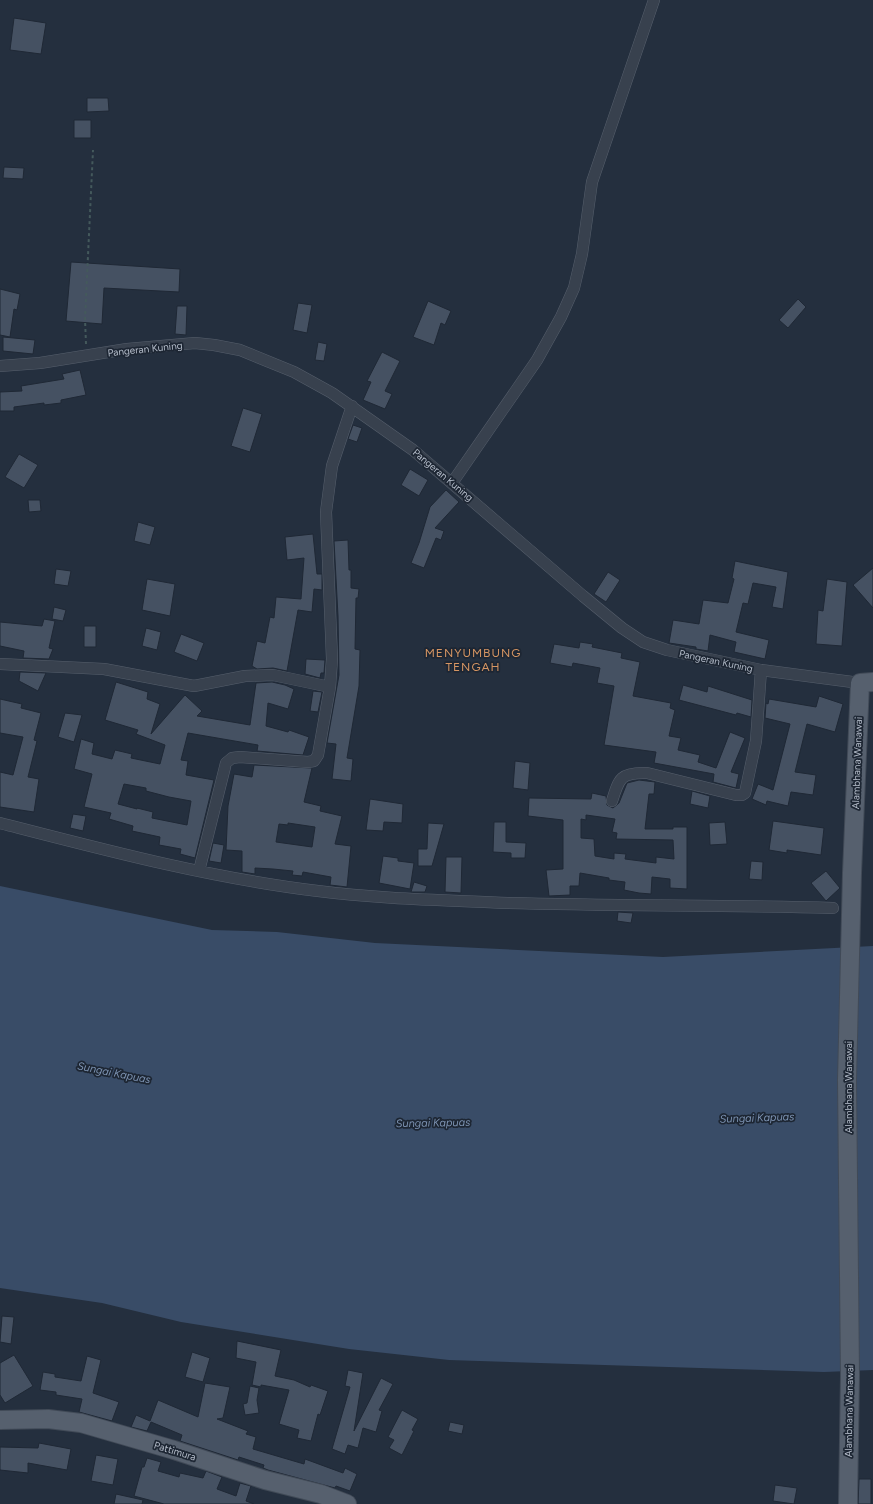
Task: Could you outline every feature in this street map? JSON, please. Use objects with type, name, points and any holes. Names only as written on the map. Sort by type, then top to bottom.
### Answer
[{"type":"main road","name":"Alambhana Wanawai","points":[[849,1498],[850,1360],[847,1080],[852,873],[867,683]]},
{"type":"main road","name":"Pattimura","points":[[0,1420],[48,1419],[81,1423],[167,1448],[266,1480],[321,1494],[347,1504]]},
{"type":"street","points":[[452,483],[536,360],[561,317],[574,288],[582,254],[592,182],[654,0]]},
{"type":"street","name":"Pangeran Kuning","points":[[0,366],[86,356],[126,349],[195,343],[240,350],[294,372],[352,406],[413,450],[594,606],[622,628],[644,642],[667,650],[761,670],[867,683]]},
{"type":"street","points":[[199,871],[226,763],[232,758],[240,756],[308,762],[314,761],[320,748],[330,687],[331,628],[326,512],[332,466],[352,406]]},
{"type":"street","points":[[0,664],[104,669],[194,686],[245,676],[273,675],[330,687]]},
{"type":"street","points":[[612,801],[618,782],[622,776],[636,773],[647,773],[736,794],[742,795],[745,793],[756,741],[761,670]]},
{"type":"street","points":[[0,823],[103,850],[199,871],[244,880],[319,891],[423,900],[539,905],[834,908]]},
{"type":"path","points":[[86,356],[85,319],[93,150]]},
{"type":"water","name":"Sungai Kapuas","points":[[0,886],[212,930],[277,932],[375,943],[663,957],[873,946],[873,1370],[824,1372],[449,1360],[349,1349],[181,1322],[102,1303],[0,1288]]},
{"type":"building","points":[[14,18],[46,23],[41,54],[10,50]]},
{"type":"building","points":[[87,98],[108,98],[109,111],[87,112]]},
{"type":"building","points":[[74,120],[91,120],[91,138],[74,138]]},
{"type":"building","points":[[4,167],[24,168],[23,179],[3,178]]},
{"type":"building","points":[[71,262],[180,269],[179,292],[104,288],[102,324],[66,321]]},
{"type":"building","points":[[0,289],[20,294],[17,310],[14,309],[10,337],[0,335]]},
{"type":"building","points":[[798,299],[806,307],[788,328],[779,320]]},
{"type":"building","points":[[428,301],[451,311],[445,325],[441,323],[434,345],[413,337]]},
{"type":"building","points":[[298,303],[312,305],[307,333],[293,330]]},
{"type":"building","points":[[177,306],[187,306],[186,335],[175,334]]},
{"type":"building","points":[[3,337],[35,340],[33,354],[3,351]]},
{"type":"building","points":[[318,342],[327,344],[324,361],[315,360]]},
{"type":"building","points":[[382,352],[400,361],[385,391],[392,394],[385,409],[363,400],[371,382],[367,381]]},
{"type":"building","points":[[80,370],[86,395],[61,400],[61,403],[44,405],[44,403],[14,407],[14,411],[0,411],[0,392],[22,391],[21,386],[64,379],[62,374]]},
{"type":"building","points":[[243,408],[262,414],[250,452],[231,446]]},
{"type":"building","points":[[353,425],[362,428],[357,442],[348,439]]},
{"type":"building","points":[[19,454],[38,465],[24,488],[5,477]]},
{"type":"building","points":[[410,469],[428,480],[419,496],[401,485]]},
{"type":"building","points":[[446,490],[459,502],[435,528],[444,531],[441,540],[436,538],[424,568],[411,563],[430,507]]},
{"type":"building","points":[[28,500],[40,500],[41,511],[29,512]]},
{"type":"building","points":[[138,522],[155,527],[150,545],[134,541]]},
{"type":"building","points":[[313,534],[317,574],[322,574],[322,590],[314,589],[312,612],[298,610],[287,671],[273,668],[257,669],[252,666],[257,641],[265,643],[270,617],[274,618],[276,597],[301,599],[304,558],[287,560],[285,537]]},
{"type":"building","points":[[348,540],[351,588],[359,589],[358,598],[356,598],[355,649],[360,650],[359,686],[347,758],[353,759],[351,781],[332,779],[336,744],[327,743],[339,675],[338,616],[334,541]]},
{"type":"building","points":[[735,561],[788,572],[783,609],[772,607],[776,587],[753,583],[748,604],[743,603],[736,632],[769,640],[765,659],[734,652],[736,642],[710,635],[708,651],[696,649],[696,647],[669,643],[673,620],[699,624],[703,600],[728,603],[734,579],[732,578]]},
{"type":"building","points":[[873,568],[873,608],[853,585]]},
{"type":"building","points":[[56,569],[71,571],[68,586],[54,584]]},
{"type":"building","points":[[608,572],[620,580],[606,602],[594,594]]},
{"type":"building","points":[[147,579],[175,584],[170,616],[142,610]]},
{"type":"building","points":[[827,579],[847,582],[842,646],[816,644],[818,610],[823,611]]},
{"type":"building","points":[[54,607],[66,610],[63,621],[52,619]]},
{"type":"building","points":[[44,619],[55,621],[49,648],[53,649],[49,659],[23,658],[24,651],[0,646],[0,622],[42,626]]},
{"type":"building","points":[[84,626],[96,626],[96,647],[84,647]]},
{"type":"building","points":[[146,628],[161,632],[157,650],[142,646]]},
{"type":"building","points":[[181,634],[204,643],[197,661],[174,652]]},
{"type":"building","points":[[580,642],[593,644],[592,647],[622,653],[621,658],[640,662],[633,696],[671,703],[670,708],[675,710],[669,736],[681,738],[678,750],[700,755],[698,762],[716,768],[730,732],[745,738],[731,772],[739,774],[736,788],[713,782],[714,774],[654,763],[656,752],[604,745],[614,686],[597,683],[600,668],[573,663],[572,667],[550,663],[554,644],[579,648]]},
{"type":"building","points":[[306,659],[325,660],[324,673],[321,673],[320,678],[305,674]]},
{"type":"building","points":[[20,672],[46,673],[38,691],[19,681]]},
{"type":"building","points":[[116,682],[148,692],[147,699],[160,704],[151,734],[185,695],[202,711],[197,716],[250,725],[256,683],[272,682],[294,689],[288,709],[268,703],[266,726],[288,732],[289,730],[309,737],[303,755],[257,751],[258,745],[188,733],[181,760],[188,761],[186,775],[214,780],[195,858],[180,854],[181,849],[159,845],[160,837],[132,831],[133,826],[109,819],[111,813],[84,807],[92,774],[74,769],[81,739],[94,743],[92,754],[112,759],[115,750],[132,754],[131,758],[160,764],[165,745],[136,734],[138,730],[105,720]],"holes":[[[124,784],[146,788],[146,791],[191,801],[187,825],[152,818],[153,812],[118,804]]]},
{"type":"building","points":[[683,685],[707,692],[708,686],[752,700],[751,717],[737,713],[736,715],[679,700]]},
{"type":"building","points":[[313,691],[322,692],[318,712],[310,711]]},
{"type":"building","points":[[819,696],[843,704],[835,732],[807,724],[795,772],[816,775],[813,795],[791,792],[788,806],[767,801],[766,805],[752,799],[758,784],[773,790],[790,724],[765,718],[766,703],[768,704],[769,699],[816,707]]},
{"type":"building","points":[[0,699],[22,704],[21,708],[41,713],[34,740],[37,741],[28,777],[39,779],[34,812],[0,807],[0,772],[13,775],[23,737],[0,733]]},
{"type":"building","points":[[65,713],[82,715],[74,742],[58,737]]},
{"type":"building","points":[[515,761],[530,763],[528,790],[513,788]]},
{"type":"building","points":[[254,765],[312,768],[304,802],[321,806],[320,811],[342,816],[335,844],[351,846],[347,887],[330,885],[331,877],[303,872],[302,876],[292,875],[293,871],[255,868],[255,874],[242,872],[242,851],[226,850],[228,806],[234,774],[252,777]],"holes":[[[288,823],[315,827],[312,847],[276,842],[279,824],[288,825]]]},
{"type":"building","points":[[639,780],[655,782],[654,794],[649,794],[645,829],[673,829],[673,827],[687,827],[687,889],[670,888],[670,879],[652,877],[651,894],[639,893],[624,890],[625,882],[580,873],[579,886],[570,886],[570,895],[549,896],[546,870],[563,869],[563,820],[528,816],[529,798],[591,799],[592,793],[606,796],[607,805],[613,808],[619,803],[627,783]],"holes":[[[586,815],[615,819],[612,832],[617,833],[616,839],[673,840],[674,859],[656,857],[656,863],[625,859],[626,854],[614,853],[614,859],[595,856],[594,839],[581,838],[581,819],[586,820]]]},
{"type":"building","points":[[692,791],[710,796],[708,808],[690,804]]},
{"type":"building","points":[[370,799],[403,804],[402,823],[384,822],[383,831],[366,830]]},
{"type":"building","points":[[73,814],[86,816],[83,831],[70,828]]},
{"type":"building","points":[[773,821],[824,828],[821,855],[787,850],[787,853],[769,850]]},
{"type":"building","points":[[494,822],[506,822],[506,842],[526,843],[525,858],[511,858],[511,853],[493,852]]},
{"type":"building","points":[[725,822],[727,844],[710,845],[709,823]]},
{"type":"building","points":[[428,823],[444,824],[432,866],[418,866],[418,849],[427,849]]},
{"type":"building","points":[[213,843],[224,845],[221,863],[209,861]]},
{"type":"building","points":[[383,856],[398,858],[398,861],[414,863],[410,889],[379,883]]},
{"type":"building","points":[[446,857],[462,857],[461,893],[445,892]]},
{"type":"building","points":[[751,861],[763,862],[762,880],[749,879]]},
{"type":"building","points":[[826,871],[840,888],[826,901],[811,883]]},
{"type":"building","points":[[414,882],[427,886],[425,892],[411,892]]},
{"type":"building","points":[[618,912],[633,913],[631,923],[617,921]]},
{"type":"building","points":[[2,1316],[14,1317],[11,1344],[0,1342]]},
{"type":"building","points":[[237,1341],[281,1350],[275,1376],[294,1380],[310,1387],[311,1385],[328,1391],[320,1415],[318,1414],[311,1441],[297,1438],[299,1430],[279,1424],[289,1390],[261,1385],[261,1387],[252,1385],[256,1362],[236,1358]]},
{"type":"building","points":[[192,1352],[210,1358],[203,1382],[185,1377]]},
{"type":"building","points":[[14,1355],[33,1386],[5,1403],[0,1395],[0,1363]]},
{"type":"building","points":[[87,1356],[101,1360],[93,1393],[119,1402],[112,1421],[79,1412],[82,1399],[56,1395],[56,1392],[40,1390],[43,1372],[55,1374],[55,1377],[81,1381]]},
{"type":"building","points":[[348,1370],[363,1373],[354,1431],[381,1378],[393,1384],[379,1410],[382,1411],[376,1432],[363,1428],[358,1448],[348,1445],[345,1454],[332,1449],[350,1387],[345,1386]]},
{"type":"building","points":[[205,1383],[230,1387],[223,1418],[217,1419],[248,1431],[246,1434],[256,1437],[253,1449],[304,1464],[305,1459],[343,1473],[345,1468],[357,1474],[350,1491],[336,1486],[335,1488],[268,1470],[263,1468],[264,1465],[239,1457],[238,1460],[180,1441],[182,1435],[151,1422],[147,1431],[131,1427],[136,1415],[150,1421],[158,1400],[198,1417]]},
{"type":"building","points":[[250,1386],[259,1388],[257,1400],[259,1413],[245,1415],[243,1404],[247,1403]]},
{"type":"building","points":[[402,1410],[418,1419],[412,1430],[414,1431],[402,1455],[389,1448],[394,1440],[388,1437]]},
{"type":"building","points":[[450,1422],[464,1425],[462,1434],[448,1431]]},
{"type":"building","points":[[39,1443],[71,1449],[67,1470],[28,1463],[28,1473],[0,1470],[0,1447],[38,1448]]},
{"type":"building","points":[[96,1455],[118,1459],[113,1485],[91,1481]]},
{"type":"building","points":[[147,1458],[161,1462],[158,1471],[179,1477],[180,1473],[203,1478],[206,1471],[222,1477],[217,1489],[236,1496],[240,1483],[251,1486],[246,1501],[254,1504],[164,1504],[134,1496],[142,1467],[144,1467]]},
{"type":"building","points":[[859,1479],[871,1479],[871,1504],[858,1504]]},
{"type":"building","points":[[775,1485],[797,1488],[794,1504],[773,1501]]},
{"type":"building","points":[[116,1494],[143,1500],[142,1504],[114,1504]]},
{"type":"district","name":"MENYUMBUNG TENGAH","points":[[473,660]]}]
